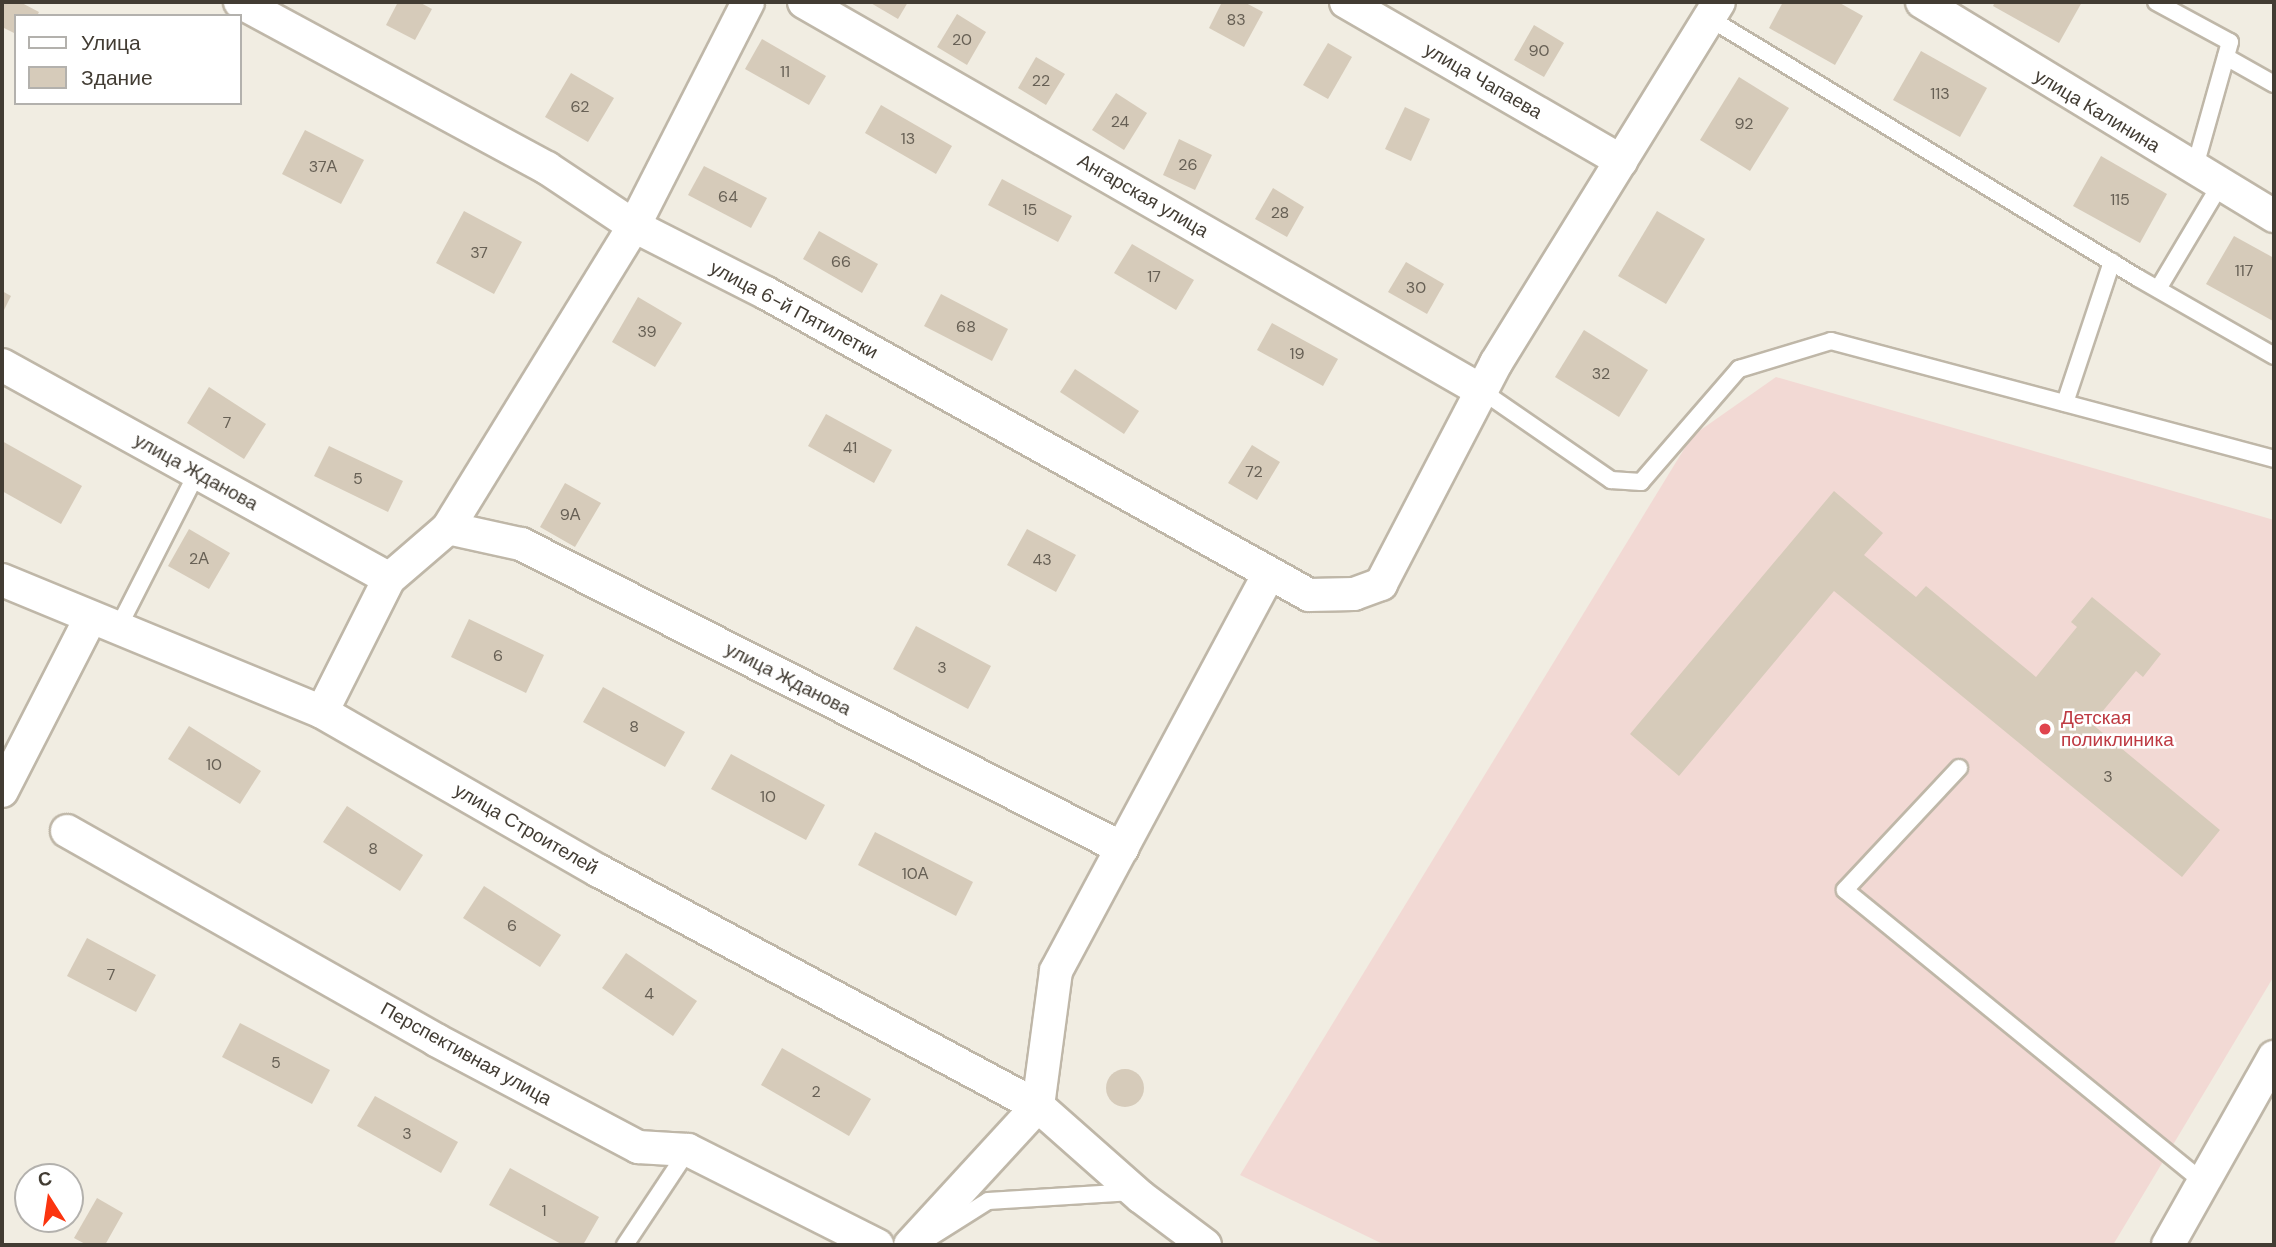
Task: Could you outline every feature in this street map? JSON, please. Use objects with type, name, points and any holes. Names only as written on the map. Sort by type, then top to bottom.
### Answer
[{"type":"street","name":"улица 6-й Пятилетки","points":[[240,2],[548,168],[634,226],[766,293],[1309,595],[1354,594],[1381,584],[1482,391]]},
{"type":"street","points":[[322,712],[389,579],[448,528],[634,226],[748,2]]},
{"type":"street","name":"Ангарская улица","points":[[804,2],[1482,391]]},
{"type":"street","name":"улица Чапаева","points":[[1346,2],[1621,161]]},
{"type":"street","name":"улица Калинина","points":[[1922,2],[2274,216]]},
{"type":"street","points":[[1482,391],[1714,10]]},
{"type":"street","name":"улица Жданова","points":[[2,365],[389,579]]},
{"type":"street","name":"улица Жданова","points":[[448,528],[521,544],[1122,848]]},
{"type":"street","points":[[910,1245],[1038,1106],[1056,971],[1269,573]]},
{"type":"street","name":"улица Строителей","points":[[2,580],[322,712],[599,871],[1038,1106],[1135,1192],[1205,1245]]},
{"type":"street","points":[[2,791],[105,623]]},
{"type":"street","name":"Перспективная улица","points":[[67,831],[436,1040],[638,1147],[688,1150],[877,1245]]},
{"type":"street","points":[[2168,1245],[2274,1057]]},
{"type":"lane","points":[[2158,289],[2207,177],[2230,42],[2160,3]]},
{"type":"lane","points":[[1714,10],[2112,262],[2274,356]]},
{"type":"lane","points":[[2226,57],[2274,84]]},
{"type":"lane","points":[[2064,403],[2112,262]]},
{"type":"lane","points":[[1482,391],[1611,480],[1641,482],[1740,369],[1831,341],[2274,459]]},
{"type":"lane","points":[[105,623],[197,473]]},
{"type":"lane","points":[[1959,768],[1845,890],[2203,1182]]},
{"type":"lane","points":[[625,1245],[688,1150]]},
{"type":"lane","points":[[918,1245],[988,1201],[1135,1192]]},
{"type":"shaded area","points":[[1776,377],[2274,520],[2274,976],[2113,1245],[1385,1245],[1240,1175],[1692,436]]},
{"type":"building","points":[[2,2],[20,2],[39,12],[14,14],[14,33],[2,27]]},
{"type":"building","points":[[398,2],[419,2],[432,9],[415,40],[386,25]]},
{"type":"building","points":[[869,2],[908,2],[898,19]]},
{"type":"building","points":[[1222,2],[1244,2],[1263,12],[1244,47],[1209,28]]},
{"type":"building","points":[[1783,2],[1838,2],[1863,16],[1835,65],[1769,28]]},
{"type":"building","points":[[1995,2],[2082,2],[2059,43],[1993,6]]},
{"type":"building","points":[[957,14],[986,32],[967,65],[937,47]]},
{"type":"building","points":[[1534,25],[1564,43],[1544,77],[1514,60]]},
{"type":"building","points":[[762,39],[826,76],[809,105],[745,69]]},
{"type":"building","points":[[1328,43],[1352,57],[1328,99],[1303,85]]},
{"type":"building","points":[[1921,51],[1987,88],[1960,137],[1893,100]]},
{"type":"building","points":[[1036,57],[1065,74],[1046,105],[1018,88]]},
{"type":"building","points":[[571,73],[614,98],[588,142],[545,117]]},
{"type":"building","points":[[1739,77],[1789,108],[1750,171],[1700,140]]},
{"type":"building","points":[[1116,93],[1147,113],[1124,150],[1092,130]]},
{"type":"building","points":[[881,105],[952,146],[936,174],[865,133]]},
{"type":"building","points":[[1405,107],[1430,119],[1411,161],[1385,149]]},
{"type":"building","points":[[305,130],[364,160],[341,204],[282,174]]},
{"type":"building","points":[[1179,139],[1212,155],[1195,190],[1163,175]]},
{"type":"building","points":[[2101,156],[2167,194],[2140,243],[2073,206]]},
{"type":"building","points":[[704,166],[767,198],[751,228],[688,195]]},
{"type":"building","points":[[1002,179],[1072,216],[1058,242],[988,205]]},
{"type":"building","points":[[1273,188],[1304,207],[1287,237],[1255,219]]},
{"type":"building","points":[[464,211],[522,242],[494,294],[436,263]]},
{"type":"building","points":[[1657,211],[1705,239],[1666,304],[1618,276]]},
{"type":"building","points":[[819,231],[878,264],[862,293],[803,259]]},
{"type":"building","points":[[2234,236],[2274,258],[2273,321],[2206,284]]},
{"type":"building","points":[[1132,244],[1194,280],[1176,310],[1114,273]]},
{"type":"building","points":[[1406,262],[1444,284],[1427,314],[1388,292]]},
{"type":"building","points":[[2,291],[11,296],[2,314]]},
{"type":"building","points":[[941,294],[1008,329],[992,361],[924,326]]},
{"type":"building","points":[[638,297],[682,323],[655,367],[612,342]]},
{"type":"building","points":[[1272,323],[1338,359],[1323,386],[1257,350]]},
{"type":"building","points":[[1584,330],[1648,370],[1619,417],[1555,377]]},
{"type":"building","points":[[1075,369],[1139,411],[1124,434],[1060,392]]},
{"type":"building","points":[[209,387],[266,424],[244,459],[187,423]]},
{"type":"building","points":[[826,414],[892,450],[874,483],[808,446]]},
{"type":"building","points":[[2,441],[82,486],[61,524],[2,491]]},
{"type":"building","points":[[1252,445],[1280,462],[1257,500],[1228,483]]},
{"type":"building","points":[[329,446],[403,481],[388,512],[314,476]]},
{"type":"building","points":[[565,483],[601,503],[575,547],[540,527]]},
{"type":"building","points":[[1834,491],[1883,533],[1864,555],[1916,597],[1926,586],[2036,677],[2077,627],[2071,622],[2092,597],[2161,654],[2143,677],[2136,671],[2092,724],[2220,830],[2182,877],[1834,591],[1679,776],[1630,734]]},
{"type":"building","points":[[189,529],[230,553],[209,589],[168,566]]},
{"type":"building","points":[[1027,529],[1076,555],[1056,592],[1007,565]]},
{"type":"building","points":[[469,619],[544,655],[526,693],[451,657]]},
{"type":"building","points":[[916,626],[991,666],[968,709],[893,669]]},
{"type":"building","points":[[603,687],[685,732],[665,767],[583,722]]},
{"type":"building","points":[[189,726],[261,771],[240,804],[168,759]]},
{"type":"building","points":[[731,754],[825,805],[806,840],[711,789]]},
{"type":"building","points":[[347,806],[423,855],[400,891],[323,842]]},
{"type":"building","points":[[875,832],[973,882],[956,916],[858,865]]},
{"type":"building","points":[[484,886],[561,935],[540,967],[463,918]]},
{"type":"building","points":[[87,938],[156,975],[136,1012],[67,976]]},
{"type":"building","points":[[626,953],[697,1001],[673,1036],[602,988]]},
{"type":"building","points":[[240,1023],[330,1070],[312,1104],[222,1057]]},
{"type":"building","points":[[782,1048],[871,1099],[849,1136],[761,1085]]},
{"type":"building","points":[[1125,1069],[1138,1075],[1144,1088],[1138,1101],[1125,1107],[1112,1101],[1106,1088],[1112,1075]]},
{"type":"building","points":[[375,1096],[458,1142],[441,1173],[357,1126]]},
{"type":"building","points":[[510,1168],[599,1217],[583,1245],[563,1245],[489,1205]]},
{"type":"building","points":[[97,1198],[123,1213],[105,1245],[87,1245],[74,1238],[77,1233],[84,1233],[84,1221]]},
{"type":"place","name":"Детская поликлиника","points":[[2045,729]]}]
